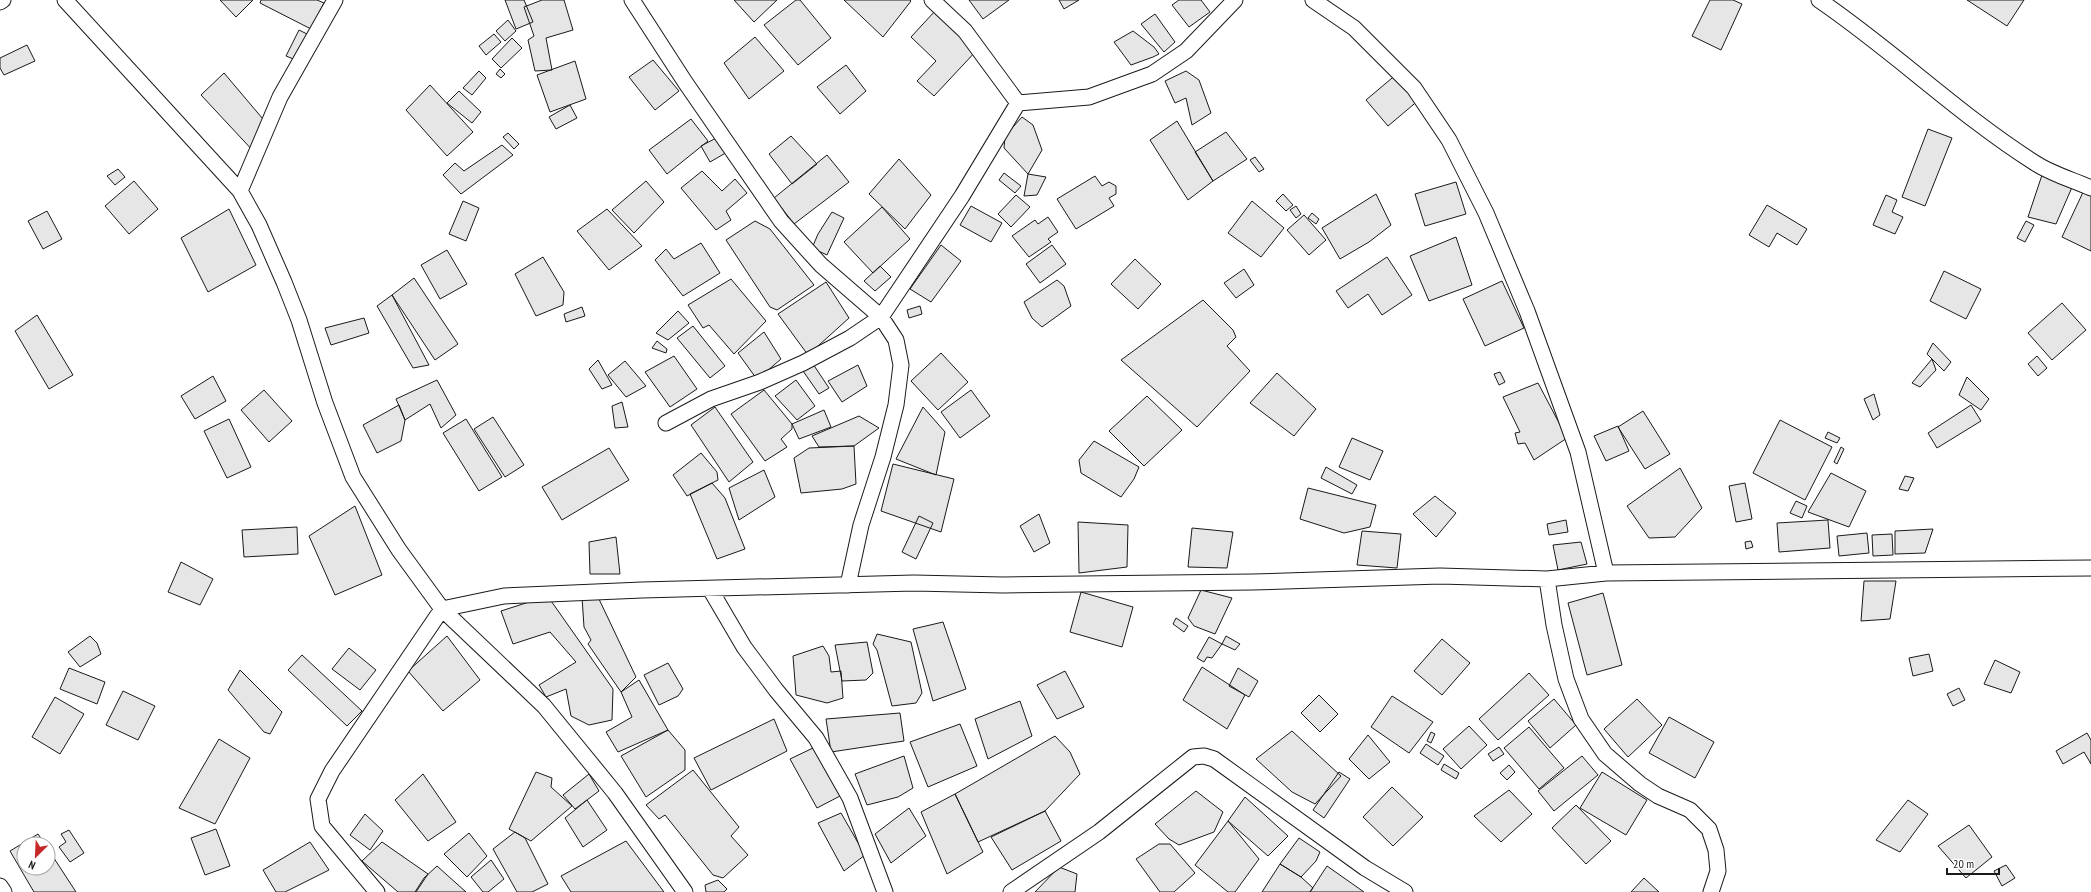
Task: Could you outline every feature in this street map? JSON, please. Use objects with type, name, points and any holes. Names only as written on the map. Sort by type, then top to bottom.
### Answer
[{"type":"street","points":[[65,0],[240,191],[260,225],[287,289],[299,320],[325,403],[353,477],[399,550],[442,609],[544,706],[615,793],[685,892]]},
{"type":"street","points":[[240,191],[280,97],[335,0]]},
{"type":"street","points":[[632,0],[684,82],[780,221],[821,265],[881,317],[896,340],[901,365],[896,405],[883,456],[861,525],[848,585]]},
{"type":"street","points":[[932,0],[964,31],[1018,103]]},
{"type":"street","points":[[1018,103],[1089,97],[1152,74],[1186,51],[1235,0]]},
{"type":"street","points":[[1313,0],[1354,28],[1414,88],[1449,140],[1486,213],[1524,304],[1575,444],[1606,573]]},
{"type":"street","points":[[1819,0],[1842,16],[1958,109],[2037,164],[2091,188]]},
{"type":"street","points":[[666,423],[711,399],[760,382],[803,363],[850,338],[881,317],[962,196],[1018,103]]},
{"type":"street","points":[[377,892],[322,826],[318,799],[332,771],[442,609],[504,596],[914,583],[1002,585],[1253,582],[1440,576],[1547,579],[1606,573],[2091,568]]},
{"type":"street","points":[[1547,579],[1554,625],[1566,680],[1581,719],[1605,754],[1640,784],[1658,796],[1690,810],[1709,830],[1716,850],[1718,871],[1710,892]]},
{"type":"street","points":[[710,589],[744,647],[776,690],[816,738],[850,798],[885,892]]},
{"type":"street","points":[[1011,892],[1099,832],[1194,757],[1204,756],[1214,759],[1365,868],[1405,892]]},
{"type":"street","points":[[0,886],[4,892]]},
{"type":"building","points":[[220,0],[253,0],[236,17]]},
{"type":"building","points":[[261,0],[317,0],[324,3],[311,29],[260,3]]},
{"type":"building","points":[[505,0],[524,0],[533,22],[516,29]]},
{"type":"building","points":[[542,0],[564,0],[573,30],[546,38],[552,70],[535,71],[528,40],[534,36],[524,7]]},
{"type":"building","points":[[734,0],[777,0],[754,22]]},
{"type":"building","points":[[796,0],[800,0],[831,38],[798,65],[764,25]]},
{"type":"building","points":[[844,0],[910,0],[911,1],[883,37]]},
{"type":"building","points":[[969,0],[1009,0],[983,19]]},
{"type":"building","points":[[1059,0],[1079,0],[1064,9]]},
{"type":"building","points":[[1179,0],[1201,0],[1210,12],[1189,27],[1172,5]]},
{"type":"building","points":[[1710,0],[1733,0],[1742,4],[1721,50],[1692,36]]},
{"type":"building","points":[[1967,0],[2024,0],[2007,26]]},
{"type":"building","points":[[935,11],[977,50],[934,96],[917,81],[936,61],[911,37]]},
{"type":"building","points":[[1155,14],[1175,42],[1164,52],[1141,24]]},
{"type":"building","points":[[508,20],[516,31],[505,41],[496,31]]},
{"type":"building","points":[[299,30],[313,37],[301,62],[286,56]]},
{"type":"building","points":[[1133,31],[1154,47],[1159,54],[1131,65],[1114,42]]},
{"type":"building","points":[[494,34],[501,42],[486,55],[479,46]]},
{"type":"building","points":[[755,37],[784,71],[749,99],[724,63]]},
{"type":"building","points":[[512,38],[522,48],[501,68],[492,59]]},
{"type":"building","points":[[27,45],[35,61],[4,75],[0,68],[0,58]]},
{"type":"building","points":[[653,60],[679,91],[655,110],[629,77]]},
{"type":"building","points":[[575,61],[586,99],[550,112],[537,75]]},
{"type":"building","points":[[846,65],[866,91],[840,114],[817,87]]},
{"type":"building","points":[[500,69],[505,74],[501,78],[496,74]]},
{"type":"building","points":[[479,71],[486,78],[472,95],[463,88]]},
{"type":"building","points":[[1186,71],[1199,80],[1211,113],[1192,125],[1186,98],[1175,103],[1165,81]]},
{"type":"building","points":[[224,73],[268,125],[256,154],[201,95]]},
{"type":"building","points":[[1398,73],[1420,99],[1388,126],[1366,100]]},
{"type":"building","points":[[430,85],[473,132],[447,156],[406,110]]},
{"type":"building","points":[[459,91],[481,112],[472,123],[447,103]]},
{"type":"building","points":[[570,105],[577,118],[556,129],[549,117]]},
{"type":"building","points":[[1022,117],[1033,125],[1042,150],[1028,174],[1004,148],[1005,136]]},
{"type":"building","points":[[691,119],[708,141],[667,174],[649,150]]},
{"type":"building","points":[[1177,121],[1213,181],[1188,200],[1150,140]]},
{"type":"building","points":[[1928,129],[1952,138],[1925,206],[1902,197]]},
{"type":"building","points":[[1226,132],[1247,159],[1213,181],[1195,152]]},
{"type":"building","points":[[508,133],[519,144],[514,149],[503,137]]},
{"type":"building","points":[[720,136],[729,151],[710,162],[701,146]]},
{"type":"building","points":[[791,136],[817,164],[792,184],[769,154]]},
{"type":"building","points":[[502,145],[513,155],[461,194],[443,175],[455,163],[464,171]]},
{"type":"building","points":[[827,155],[849,182],[794,224],[774,198]]},
{"type":"building","points":[[1255,157],[1264,169],[1259,172],[1250,160]]},
{"type":"building","points":[[899,159],[931,195],[905,229],[869,194]]},
{"type":"building","points":[[118,169],[125,177],[115,185],[107,176]]},
{"type":"building","points":[[702,171],[722,191],[735,179],[747,193],[726,211],[731,220],[716,230],[681,188]]},
{"type":"building","points":[[2043,172],[2073,185],[2056,224],[2028,217]]},
{"type":"building","points":[[1004,173],[1021,186],[1015,193],[999,180]]},
{"type":"building","points":[[1028,174],[1046,177],[1037,195],[1024,196]]},
{"type":"building","points":[[1095,176],[1102,186],[1109,182],[1116,186],[1116,194],[1109,198],[1114,206],[1076,229],[1057,199]]},
{"type":"building","points":[[134,181],[158,209],[129,234],[105,206]]},
{"type":"building","points":[[646,181],[664,202],[634,233],[612,210]]},
{"type":"building","points":[[1456,182],[1466,214],[1425,226],[1415,194]]},
{"type":"building","points":[[2085,188],[2091,191],[2091,251],[2062,237]]},
{"type":"building","points":[[1283,194],[1293,205],[1286,211],[1276,201]]},
{"type":"building","points":[[1376,194],[1391,225],[1369,242],[1340,259],[1322,228]]},
{"type":"building","points":[[1016,195],[1030,207],[1011,227],[998,214]]},
{"type":"building","points":[[1886,195],[1897,200],[1892,212],[1903,217],[1895,234],[1873,225]]},
{"type":"building","points":[[463,201],[479,208],[466,241],[449,234]]},
{"type":"building","points":[[1252,201],[1284,228],[1261,257],[1228,233]]},
{"type":"building","points":[[1767,205],[1807,229],[1797,245],[1777,233],[1769,247],[1749,235]]},
{"type":"building","points":[[971,206],[1002,223],[991,242],[960,225]]},
{"type":"building","points":[[1296,206],[1301,214],[1296,218],[1290,210]]},
{"type":"building","points":[[882,207],[910,239],[873,273],[844,242]]},
{"type":"building","points":[[229,209],[256,265],[208,292],[181,238]]},
{"type":"building","points":[[607,209],[642,246],[609,270],[577,231]]},
{"type":"building","points":[[47,211],[62,239],[43,249],[28,221]]},
{"type":"building","points":[[832,212],[844,218],[827,255],[812,248],[818,234]]},
{"type":"building","points":[[1312,213],[1319,219],[1316,224],[1308,218]]},
{"type":"building","points":[[1304,215],[1326,240],[1309,255],[1287,230]]},
{"type":"building","points":[[1048,217],[1058,232],[1048,239],[1051,242],[1029,257],[1012,236],[1035,220],[1038,224]]},
{"type":"building","points":[[755,221],[770,229],[814,285],[777,310],[770,307],[726,240]]},
{"type":"building","points":[[2026,221],[2034,225],[2025,242],[2017,238]]},
{"type":"building","points":[[1456,237],[1472,285],[1429,301],[1410,256]]},
{"type":"building","points":[[701,243],[720,273],[683,296],[655,260],[666,249],[674,259]]},
{"type":"building","points":[[941,245],[961,261],[931,302],[910,289]]},
{"type":"building","points":[[1052,245],[1066,264],[1040,283],[1026,264]]},
{"type":"building","points":[[447,250],[467,284],[440,299],[421,265]]},
{"type":"building","points":[[543,257],[564,292],[563,305],[536,316],[515,274]]},
{"type":"building","points":[[1387,257],[1412,295],[1382,315],[1368,294],[1348,308],[1336,291]]},
{"type":"building","points":[[1135,259],[1161,284],[1138,309],[1111,284]]},
{"type":"building","points":[[880,266],[891,277],[875,291],[864,281]]},
{"type":"building","points":[[1244,269],[1254,285],[1236,298],[1224,283]]},
{"type":"building","points":[[1944,271],[1981,289],[1966,319],[1930,301]]},
{"type":"building","points":[[414,278],[458,344],[435,360],[392,295]]},
{"type":"building","points":[[731,279],[766,321],[734,354],[709,325],[703,328],[688,305]]},
{"type":"building","points":[[1057,280],[1064,286],[1071,306],[1042,327],[1032,318],[1024,302]]},
{"type":"building","points":[[1502,281],[1524,328],[1485,346],[1463,299]]},
{"type":"building","points":[[826,282],[849,318],[808,355],[778,314]]},
{"type":"building","points":[[392,295],[429,365],[413,368],[377,306]]},
{"type":"building","points":[[1203,300],[1233,330],[1236,337],[1227,346],[1250,371],[1197,427],[1121,360]]},
{"type":"building","points":[[2062,303],[2086,330],[2052,360],[2028,333]]},
{"type":"building","points":[[920,306],[922,314],[909,318],[907,310]]},
{"type":"building","points":[[582,307],[585,316],[566,322],[564,314]]},
{"type":"building","points":[[678,311],[689,323],[668,340],[656,333]]},
{"type":"building","points":[[37,315],[73,375],[49,389],[15,331]]},
{"type":"building","points":[[364,318],[369,333],[331,345],[325,328]]},
{"type":"building","points":[[693,326],[725,366],[710,378],[677,338]]},
{"type":"building","points":[[764,332],[781,359],[760,377],[756,378],[738,353]]},
{"type":"building","points":[[657,341],[667,349],[666,353],[652,348]]},
{"type":"building","points":[[1933,343],[1951,362],[1944,371],[1927,354]]},
{"type":"building","points":[[941,353],[968,382],[938,410],[911,381]]},
{"type":"building","points":[[674,356],[697,389],[670,407],[645,372]]},
{"type":"building","points":[[2037,356],[2047,368],[2038,376],[2028,364]]},
{"type":"building","points":[[1932,359],[1936,370],[1920,387],[1912,383]]},
{"type":"building","points":[[598,360],[612,385],[602,389],[589,369]]},
{"type":"building","points":[[625,361],[646,386],[626,397],[608,375]]},
{"type":"building","points":[[811,361],[829,388],[819,394],[801,368]]},
{"type":"building","points":[[858,365],[867,386],[842,402],[828,381]]},
{"type":"building","points":[[1500,372],[1505,382],[1499,385],[1494,374]]},
{"type":"building","points":[[1277,373],[1316,409],[1294,436],[1250,403]]},
{"type":"building","points":[[213,376],[226,401],[195,419],[181,396]]},
{"type":"building","points":[[1967,377],[1989,399],[1981,410],[1959,395]]},
{"type":"building","points":[[437,380],[456,415],[441,428],[430,404],[405,420],[396,399]]},
{"type":"building","points":[[796,380],[815,406],[797,420],[775,396]]},
{"type":"building","points":[[1538,383],[1567,438],[1534,460],[1525,443],[1518,444],[1515,433],[1520,432],[1503,397]]},
{"type":"building","points":[[264,390],[292,421],[269,442],[241,410]]},
{"type":"building","points":[[764,390],[792,424],[792,429],[781,439],[787,447],[765,461],[731,414]]},
{"type":"building","points":[[971,390],[990,416],[960,438],[941,412]]},
{"type":"building","points":[[1874,394],[1880,415],[1873,420],[1864,399]]},
{"type":"building","points":[[1147,396],[1182,430],[1144,466],[1109,431]]},
{"type":"building","points":[[622,402],[628,427],[615,428],[612,406]]},
{"type":"building","points":[[399,405],[405,420],[401,441],[377,453],[363,425]]},
{"type":"building","points":[[1971,405],[1981,421],[1937,448],[1928,433]]},
{"type":"building","points":[[715,407],[753,462],[729,482],[691,425]]},
{"type":"building","points":[[923,407],[945,432],[936,475],[896,459]]},
{"type":"building","points":[[824,410],[831,427],[799,439],[792,424]]},
{"type":"building","points":[[1643,411],[1670,454],[1645,469],[1618,427]]},
{"type":"building","points":[[859,416],[879,428],[854,446],[819,447],[812,436]]},
{"type":"building","points":[[493,417],[524,465],[505,477],[474,429]]},
{"type":"building","points":[[229,419],[251,467],[227,478],[204,431]]},
{"type":"building","points":[[466,419],[502,477],[479,491],[443,433]]},
{"type":"building","points":[[1780,420],[1832,447],[1805,500],[1753,473]]},
{"type":"building","points":[[1618,426],[1629,451],[1606,461],[1594,436]]},
{"type":"building","points":[[1828,432],[1840,438],[1837,443],[1825,438]]},
{"type":"building","points":[[1352,438],[1383,451],[1370,480],[1339,467]]},
{"type":"building","points":[[1094,441],[1139,467],[1134,479],[1121,497],[1081,473],[1079,460]]},
{"type":"building","points":[[854,446],[856,484],[842,489],[801,493],[794,458],[809,448]]},
{"type":"building","points":[[1841,447],[1844,449],[1837,464],[1834,462]]},
{"type":"building","points":[[609,448],[629,480],[562,520],[542,487]]},
{"type":"building","points":[[701,453],[717,472],[718,480],[687,496],[673,475]]},
{"type":"building","points":[[893,464],[954,479],[941,532],[881,511]]},
{"type":"building","points":[[1326,467],[1357,485],[1352,494],[1321,478]]},
{"type":"building","points":[[1680,468],[1702,508],[1675,537],[1649,538],[1627,506]]},
{"type":"building","points":[[764,470],[775,497],[739,520],[729,488]]},
{"type":"building","points":[[1831,473],[1866,491],[1849,527],[1808,512]]},
{"type":"building","points":[[1905,476],[1914,478],[1908,491],[1899,489]]},
{"type":"building","points":[[712,483],[725,498],[745,549],[717,559],[690,494]]},
{"type":"building","points":[[1745,483],[1752,519],[1736,522],[1729,486]]},
{"type":"building","points":[[1308,488],[1376,505],[1370,527],[1344,533],[1300,519]]},
{"type":"building","points":[[1435,496],[1456,513],[1436,537],[1413,514]]},
{"type":"building","points":[[1796,501],[1807,506],[1802,518],[1790,513]]},
{"type":"building","points":[[355,506],[382,575],[335,595],[309,536]]},
{"type":"building","points":[[1039,514],[1050,543],[1034,552],[1020,526]]},
{"type":"building","points":[[919,516],[933,523],[916,559],[902,552]]},
{"type":"building","points":[[1566,520],[1568,532],[1549,535],[1547,524]]},
{"type":"building","points":[[1828,520],[1830,548],[1779,552],[1777,523]]},
{"type":"building","points":[[1078,522],[1128,525],[1127,567],[1079,573]]},
{"type":"building","points":[[297,527],[298,554],[244,557],[242,530]]},
{"type":"building","points":[[1192,528],[1233,532],[1227,568],[1188,567]]},
{"type":"building","points":[[1933,529],[1925,553],[1895,554],[1895,531]]},
{"type":"building","points":[[1362,531],[1401,534],[1397,568],[1357,565]]},
{"type":"building","points":[[1867,533],[1869,553],[1839,556],[1837,536]]},
{"type":"building","points":[[1892,534],[1893,555],[1873,556],[1872,535]]},
{"type":"building","points":[[616,537],[620,574],[590,574],[589,542]]},
{"type":"building","points":[[1751,541],[1753,547],[1746,549],[1745,542]]},
{"type":"building","points":[[1581,542],[1587,564],[1558,570],[1553,545]]},
{"type":"building","points":[[181,562],[213,579],[200,605],[168,592]]},
{"type":"building","points":[[1864,581],[1896,581],[1890,619],[1861,621]]},
{"type":"building","points":[[1201,590],[1232,598],[1215,634],[1194,626],[1188,618]]},
{"type":"building","points":[[1081,592],[1133,607],[1122,647],[1070,632]]},
{"type":"building","points":[[1603,593],[1622,665],[1587,675],[1568,603]]},
{"type":"building","points":[[582,597],[598,597],[636,677],[621,692],[588,644],[591,640],[584,627]]},
{"type":"building","points":[[549,598],[613,689],[612,720],[589,725],[571,716],[566,689],[546,697],[539,685],[576,662],[550,632],[513,644],[501,611],[529,602]]},
{"type":"building","points":[[1176,618],[1188,626],[1184,632],[1173,624]]},
{"type":"building","points":[[943,622],[966,689],[933,701],[913,629]]},
{"type":"building","points":[[877,634],[911,642],[922,693],[916,703],[892,706],[877,650],[873,644]]},
{"type":"building","points":[[90,636],[97,643],[101,654],[80,667],[68,652]]},
{"type":"building","points":[[447,636],[480,680],[443,711],[408,671]]},
{"type":"building","points":[[1226,636],[1240,644],[1235,650],[1222,644]]},
{"type":"building","points":[[1209,637],[1222,644],[1212,658],[1207,657],[1204,662],[1197,658]]},
{"type":"building","points":[[1442,639],[1470,663],[1442,695],[1414,671]]},
{"type":"building","points":[[867,642],[873,673],[866,680],[842,681],[835,645]]},
{"type":"building","points":[[823,646],[829,656],[831,672],[841,671],[843,698],[827,703],[796,695],[793,656]]},
{"type":"building","points":[[349,648],[376,670],[360,690],[332,669]]},
{"type":"building","points":[[1929,654],[1933,671],[1913,676],[1909,658]]},
{"type":"building","points":[[302,655],[362,711],[347,726],[288,670]]},
{"type":"building","points":[[1995,660],[2020,672],[2011,693],[1984,684]]},
{"type":"building","points":[[668,663],[683,689],[678,696],[659,705],[644,675]]},
{"type":"building","points":[[1202,667],[1245,695],[1227,729],[1183,700]]},
{"type":"building","points":[[69,668],[105,682],[97,704],[60,689]]},
{"type":"building","points":[[1238,668],[1258,681],[1249,697],[1229,686]]},
{"type":"building","points":[[240,670],[282,712],[270,734],[264,732],[228,690]]},
{"type":"building","points":[[1065,671],[1084,707],[1057,719],[1037,685]]},
{"type":"building","points":[[1529,673],[1549,695],[1498,740],[1479,719]]},
{"type":"building","points":[[639,680],[668,730],[618,752],[606,732],[632,717],[621,692]]},
{"type":"building","points":[[1959,688],[1965,700],[1953,706],[1947,694]]},
{"type":"building","points":[[123,691],[155,706],[138,740],[106,725]]},
{"type":"building","points":[[1319,695],[1338,714],[1320,732],[1301,713]]},
{"type":"building","points":[[1392,696],[1433,722],[1409,753],[1371,727]]},
{"type":"building","points":[[55,697],[84,714],[60,754],[32,737]]},
{"type":"building","points":[[1554,699],[1576,725],[1550,748],[1528,721]]},
{"type":"building","points":[[1637,699],[1662,725],[1628,757],[1604,729]]},
{"type":"building","points":[[1020,701],[1032,736],[988,759],[975,719]]},
{"type":"building","points":[[900,713],[904,741],[831,752],[826,719]]},
{"type":"building","points":[[1669,717],[1714,742],[1695,778],[1649,753]]},
{"type":"building","points":[[774,719],[787,751],[711,790],[694,758]]},
{"type":"building","points":[[960,724],[977,766],[928,787],[910,742]]},
{"type":"building","points":[[1469,726],[1487,745],[1461,769],[1443,749]]},
{"type":"building","points":[[1529,727],[1564,768],[1539,789],[1504,748]]},
{"type":"building","points":[[668,730],[685,750],[685,770],[646,797],[621,756]]},
{"type":"building","points":[[1292,731],[1341,776],[1315,804],[1292,792],[1256,759]]},
{"type":"building","points":[[1431,732],[1435,734],[1431,743],[1427,741]]},
{"type":"building","points":[[2087,733],[2091,740],[2091,764],[2084,752],[2063,764],[2056,751]]},
{"type":"building","points":[[1368,735],[1390,762],[1369,779],[1349,759]]},
{"type":"building","points":[[1055,736],[1070,752],[1080,774],[1045,811],[978,842],[955,794]]},
{"type":"building","points":[[219,739],[250,758],[215,824],[179,808]]},
{"type":"building","points":[[1426,744],[1444,756],[1438,765],[1420,753]]},
{"type":"building","points":[[1499,747],[1504,754],[1493,761],[1488,754]]},
{"type":"building","points":[[813,748],[840,796],[817,808],[790,759]]},
{"type":"building","points":[[904,756],[913,788],[898,797],[867,805],[855,774]]},
{"type":"building","points":[[1582,756],[1598,775],[1554,811],[1538,791]]},
{"type":"building","points":[[1444,764],[1459,773],[1456,779],[1441,770]]},
{"type":"building","points":[[1509,765],[1515,772],[1507,780],[1500,773]]},
{"type":"building","points":[[693,770],[739,827],[731,836],[748,855],[723,878],[713,875],[665,815],[659,819],[646,805]]},
{"type":"building","points":[[536,772],[552,778],[551,787],[572,806],[531,841],[509,829]]},
{"type":"building","points":[[1339,772],[1350,779],[1324,818],[1313,810]]},
{"type":"building","points":[[1602,772],[1647,800],[1626,835],[1580,808]]},
{"type":"building","points":[[423,774],[456,822],[428,841],[395,800]]},
{"type":"building","points":[[589,774],[599,791],[575,809],[563,795]]},
{"type":"building","points":[[1392,787],[1423,817],[1393,846],[1363,817]]},
{"type":"building","points":[[1509,790],[1532,814],[1501,842],[1474,816]]},
{"type":"building","points":[[1196,791],[1223,812],[1214,832],[1179,845],[1169,839],[1155,824]]},
{"type":"building","points":[[955,794],[983,852],[947,874],[921,812]]},
{"type":"building","points":[[1245,797],[1288,836],[1268,856],[1228,821]]},
{"type":"building","points":[[587,800],[607,830],[583,847],[565,818]]},
{"type":"building","points":[[1908,800],[1928,814],[1900,852],[1876,840]]},
{"type":"building","points":[[1576,805],[1611,841],[1586,864],[1552,828]]},
{"type":"building","points":[[909,808],[926,836],[891,863],[875,834]]},
{"type":"building","points":[[1045,811],[1061,841],[1012,870],[991,837]]},
{"type":"building","points":[[841,813],[865,855],[844,871],[818,823]]},
{"type":"building","points":[[365,814],[383,831],[370,850],[350,835]]},
{"type":"building","points":[[1228,821],[1259,859],[1235,892],[1228,892],[1195,865]]},
{"type":"building","points":[[1969,825],[1992,857],[1966,878],[1938,846]]},
{"type":"building","points":[[216,829],[230,866],[205,875],[191,838]]},
{"type":"building","points":[[69,830],[84,853],[70,862],[59,847],[66,842],[61,834]]},
{"type":"building","points":[[515,832],[525,838],[548,884],[532,892],[517,892],[493,849]]},
{"type":"building","points":[[469,833],[487,856],[467,877],[444,854]]},
{"type":"building","points":[[1299,838],[1320,852],[1316,861],[1301,877],[1280,864]]},
{"type":"building","points":[[626,841],[664,892],[571,892],[561,876]]},
{"type":"building","points":[[310,842],[329,870],[285,892],[276,892],[263,870]]},
{"type":"building","points":[[382,842],[428,874],[416,892],[398,892],[362,861]]},
{"type":"building","points":[[1159,844],[1170,844],[1195,873],[1174,892],[1160,892],[1136,859]]},
{"type":"building","points":[[16,847],[16,861],[10,851]]},
{"type":"building","points":[[491,860],[504,879],[488,892],[483,892],[471,877]]},
{"type":"building","points":[[56,861],[76,892],[34,892],[25,876],[56,876]]},
{"type":"building","points":[[1280,864],[1301,877],[1313,888],[1310,892],[1262,892]]},
{"type":"building","points":[[2006,865],[2015,878],[2002,886],[1994,871]]},
{"type":"building","points":[[437,866],[466,892],[415,892],[424,878]]},
{"type":"building","points":[[1327,866],[1364,892],[1310,892]]},
{"type":"building","points":[[1059,867],[1077,874],[1075,892],[1035,892]]},
{"type":"building","points":[[1644,878],[1659,892],[1631,892]]},
{"type":"building","points":[[718,880],[727,889],[724,892],[706,892],[705,885]]}]
